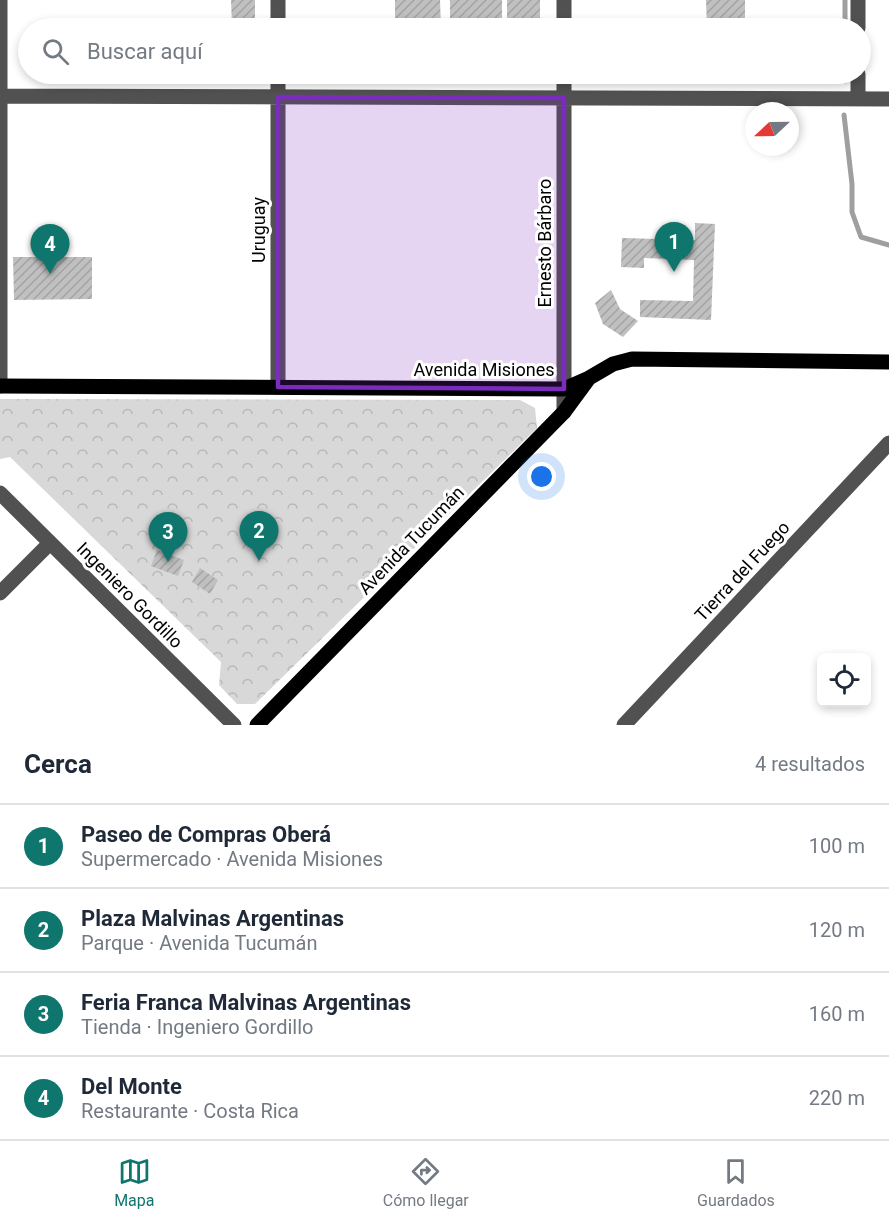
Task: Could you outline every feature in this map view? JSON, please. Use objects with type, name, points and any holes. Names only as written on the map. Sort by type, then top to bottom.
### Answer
[{"type":"main road","name":"Avenida Misiones","points":[[0,386],[564,389],[613,364],[632,359],[889,362]]},
{"type":"main road","name":"Avenida Tucumán","points":[[257,725],[564,412],[589,378]]},
{"type":"street","points":[[0,0],[0,386]]},
{"type":"street","points":[[278,0],[278,18]]},
{"type":"street","points":[[564,0],[564,18]]},
{"type":"street","points":[[858,0],[858,18]]},
{"type":"street","name":"Uruguay","points":[[278,84],[278,387]]},
{"type":"street","name":"Ernesto Bárbaro","points":[[564,84],[564,412]]},
{"type":"street","points":[[858,84],[858,99]]},
{"type":"street","points":[[0,96],[889,99]]},
{"type":"street","name":"Tierra del Fuego","points":[[624,725],[889,443]]},
{"type":"street","name":"Ingeniero Gordillo","points":[[0,493],[234,725]]},
{"type":"street","points":[[0,593],[50,543]]},
{"type":"highlighted area","points":[[278,97],[564,98],[564,389],[278,387]]},
{"type":"green space","points":[[0,399],[520,400],[535,408],[537,428],[255,704],[237,704],[219,685],[221,662],[10,457],[0,459]]},
{"type":"building","points":[[231,0],[255,0],[255,18],[232,18]]},
{"type":"building","points":[[395,0],[440,0],[441,18],[395,18]]},
{"type":"building","points":[[450,0],[502,0],[502,18],[450,18]]},
{"type":"building","points":[[507,0],[540,0],[540,18],[507,18]]},
{"type":"building","points":[[706,0],[745,0],[745,18],[707,18]]},
{"type":"building","points":[[695,223],[715,224],[711,320],[640,317],[640,300],[693,301],[694,260],[644,258],[644,268],[621,267],[622,238],[695,240]]},
{"type":"building","points":[[13,257],[92,257],[92,299],[14,300]]},
{"type":"building","points":[[611,290],[620,309],[638,321],[623,337],[603,324],[595,303]]},
{"type":"building","points":[[157,550],[184,560],[178,576],[151,566]]},
{"type":"building","points":[[200,568],[218,580],[210,594],[192,582]]},
{"type":"waterway","points":[[845,0],[845,18]]},
{"type":"waterway","points":[[844,115],[852,184],[852,212],[861,237],[889,245]]},
{"type":"place","name":"Paseo de Compras Oberá","points":[[674,272]]},
{"type":"place","name":"Del Monte","points":[[50,274]]},
{"type":"place","name":"Plaza Malvinas Argentinas","points":[[259,561]]},
{"type":"place","name":"Feria Franca Malvinas Argentinas","points":[[168,562]]}]
